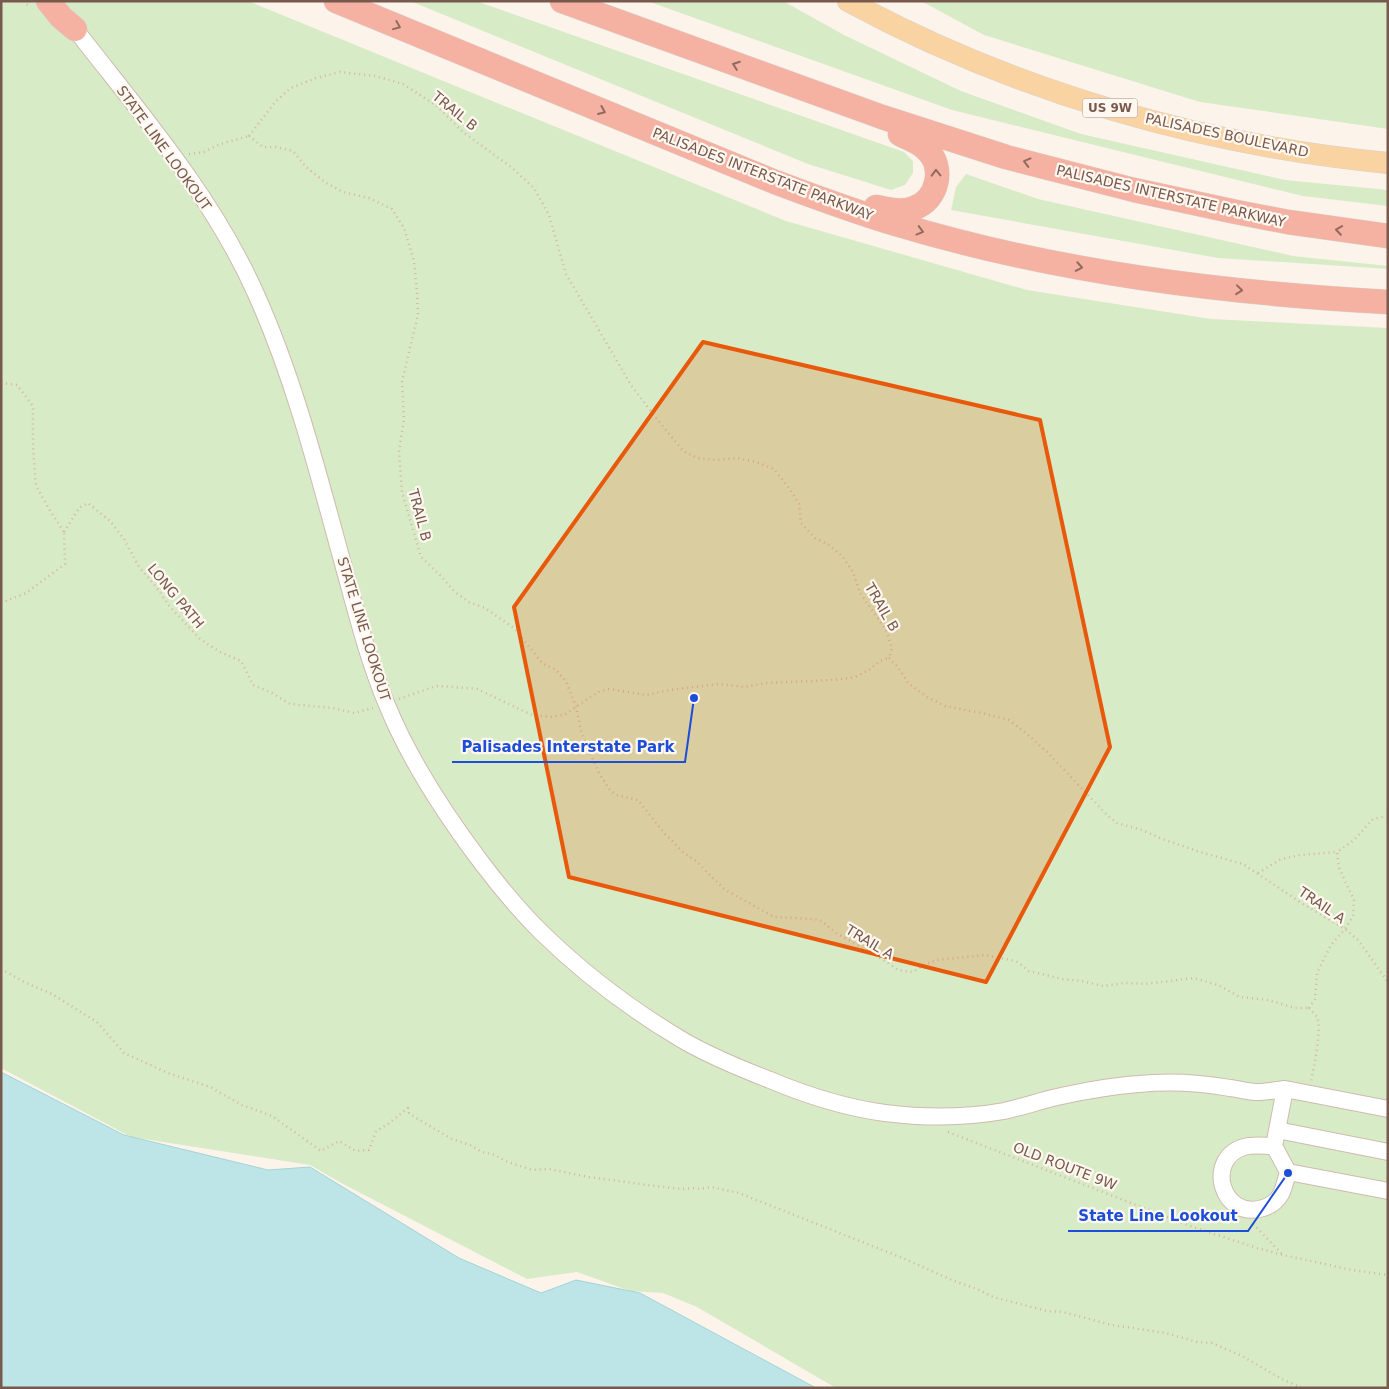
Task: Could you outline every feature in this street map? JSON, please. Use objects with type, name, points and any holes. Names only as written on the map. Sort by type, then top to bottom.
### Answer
[{"type":"highway","points":[[48,1],[75,29]]},
{"type":"highway","points":[[62,1],[75,29]]},
{"type":"highway","points":[[327,1],[363,12]]},
{"type":"highway","name":"PALISADES INTERSTATE PARKWAY","points":[[336,1],[775,182],[898,225],[1050,262],[1126,275],[1311,297],[1388,302]]},
{"type":"highway","name":"PALISADES INTERSTATE PARKWAY","points":[[562,1],[782,81],[1006,157],[1176,200],[1288,222],[1388,236]]},
{"type":"highway","points":[[572,1],[634,28]]},
{"type":"highway","points":[[775,182],[899,211],[924,203],[932,192],[937,178],[935,161],[928,150],[917,143],[782,81]]},
{"type":"main road","name":"PALISADES BOULEVARD","points":[[848,1],[914,35],[978,63],[1026,82],[1113,109],[1182,128],[1238,140],[1388,163]]},
{"type":"street","name":"STATE LINE LOOKOUT","points":[[75,29],[175,157],[238,259],[256,294],[280,353],[301,413],[363,638],[387,704],[417,767],[455,828],[499,885],[538,930],[582,969],[633,1009],[683,1040],[736,1067],[787,1087],[837,1103],[882,1113],[921,1116],[965,1116],[1006,1110],[1106,1087],[1146,1083],[1184,1083],[1259,1092],[1285,1089],[1388,1109]]},
{"type":"street","points":[[1274,1146],[1245,1147],[1234,1152],[1227,1159],[1221,1175],[1222,1185],[1225,1194],[1232,1202],[1247,1210],[1257,1210],[1274,1202],[1281,1194],[1288,1172],[1274,1146],[1285,1089]]},
{"type":"street","points":[[1277,1130],[1388,1152]]},
{"type":"street","points":[[1288,1172],[1388,1192]]},
{"type":"path","name":"TRAIL B","points":[[576,706],[566,682],[555,669],[543,664],[515,629],[485,608],[469,602],[421,558],[402,492],[399,451],[404,419],[402,382],[418,314],[414,261],[404,228],[392,209],[369,198],[343,192],[335,188],[306,167],[293,151],[276,147],[263,147],[249,136],[276,101],[291,88],[316,78],[340,72],[375,76],[403,84],[437,106],[463,132],[512,167],[534,188],[549,215],[566,274],[631,385],[652,414],[683,451],[697,458],[716,460],[738,458],[774,469],[799,504],[801,523],[814,538],[842,556],[852,572],[860,594],[886,630],[892,648],[889,658]]},
{"type":"path","points":[[175,157],[204,152],[220,144],[249,136]]},
{"type":"path","points":[[1,383],[16,385],[33,406],[33,448],[36,486],[64,532],[65,564],[26,593],[1,603]]},
{"type":"path","name":"LONG PATH","points":[[64,532],[79,508],[88,503],[96,508],[110,521],[124,539],[139,567],[179,617],[200,639],[220,652],[241,661],[253,685],[272,693],[290,704],[333,708],[354,713],[387,704],[436,686],[477,690],[532,715],[550,717],[564,715],[576,706]]},
{"type":"path","points":[[576,706],[598,692],[609,689],[646,695],[718,684],[745,687],[766,683],[805,682],[855,677],[880,661],[889,658]]},
{"type":"path","name":"TRAIL A","points":[[576,706],[582,735],[598,771],[609,789],[616,795],[638,800],[664,833],[724,889],[774,917],[822,921],[836,933],[898,970],[913,972],[937,960],[985,955],[1016,961],[1029,971],[1082,980],[1104,986],[1125,983],[1145,984],[1194,978],[1218,985],[1240,997],[1268,1000],[1295,1008],[1310,1008],[1315,998],[1317,973],[1331,945],[1345,929],[1243,864],[1200,852],[1142,830],[1117,823],[1026,733],[1008,720],[945,706],[927,697],[908,683],[898,666],[889,658]]},
{"type":"path","points":[[1258,874],[1281,859],[1300,855],[1337,852],[1354,840],[1373,820],[1388,816]]},
{"type":"path","points":[[1337,852],[1339,868],[1354,900],[1353,916],[1345,929],[1358,940],[1388,982]]},
{"type":"path","points":[[1,969],[26,983],[52,994],[96,1022],[124,1053],[168,1074],[210,1087],[242,1105],[272,1116],[321,1151],[339,1141],[356,1151],[369,1150],[376,1131],[408,1108],[409,1113],[416,1118],[452,1139],[532,1170],[549,1169],[589,1177],[655,1186],[682,1189],[711,1188],[739,1193],[905,1259],[992,1297],[1047,1311],[1063,1312],[1112,1325],[1166,1333],[1196,1342],[1212,1343],[1242,1356],[1280,1378],[1302,1388]]},
{"type":"path","points":[[1309,1093],[1318,1043],[1318,1018],[1310,1008]]},
{"type":"path","name":"OLD ROUTE 9W","points":[[947,1131],[1193,1227],[1256,1248],[1352,1270],[1388,1275]]},
{"type":"path","points":[[1247,1210],[1249,1220],[1283,1255]]},
{"type":"highlighted area","points":[[703,342],[1040,420],[1110,747],[986,982],[569,877],[514,607]]},
{"type":"green space","points":[[1,1],[248,1],[786,221],[1027,290],[1211,319],[1388,328],[1388,1388],[836,1388],[697,1307],[663,1293],[630,1291],[577,1272],[527,1279],[310,1165],[131,1137],[1,1068]]},
{"type":"green space","points":[[410,1],[476,1],[904,152],[913,161],[913,173],[905,185],[891,190],[808,164]]},
{"type":"green space","points":[[647,1],[783,1],[844,35],[961,91],[1081,134],[1285,180],[1388,190],[1388,206],[1303,196],[952,110]]},
{"type":"green space","points":[[921,1],[1388,1],[1388,129],[1200,102],[984,35]]},
{"type":"green space","points":[[966,174],[1038,199],[1293,256],[1388,266],[1388,269],[1218,258],[951,210],[956,187]]},
{"type":"water","points":[[1,1072],[124,1135],[268,1170],[310,1167],[459,1258],[541,1293],[576,1280],[640,1293],[816,1388],[1,1388]]},
{"type":"place","name":"Palisades Interstate Park","points":[[694,698]]},
{"type":"place","name":"State Line Lookout","points":[[1288,1173]]}]
